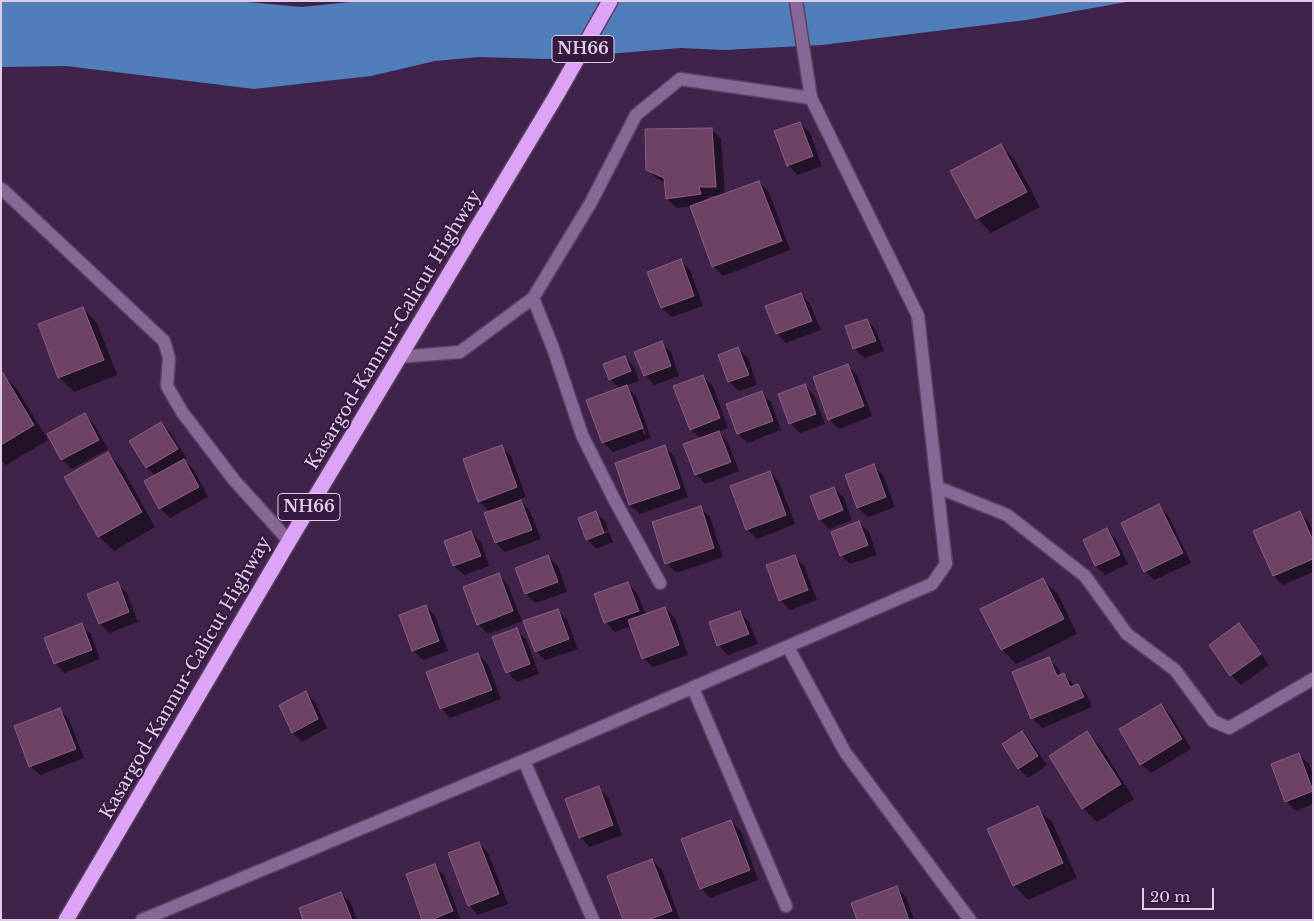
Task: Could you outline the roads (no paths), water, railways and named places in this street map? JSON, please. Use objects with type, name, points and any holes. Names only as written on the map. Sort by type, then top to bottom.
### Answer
[{"type":"highway","name":"Kasargod-Kannur-Calicut Highway","points":[[66,920],[289,540],[556,96],[610,1]]},
{"type":"street","points":[[142,920],[524,760],[932,584],[946,564],[918,316],[811,98],[796,1]]},
{"type":"street","points":[[399,357],[460,352],[533,298],[590,204],[636,115],[680,79],[811,98]]},
{"type":"street","points":[[2,189],[164,341],[170,358],[167,386],[182,412],[234,480],[289,540]]},
{"type":"street","points":[[533,298],[553,348],[582,435],[615,501],[660,583]]},
{"type":"street","points":[[937,487],[1007,515],[1085,576],[1127,634],[1175,670],[1213,721],[1229,728],[1313,679]]},
{"type":"street","points":[[788,646],[845,752],[970,920]]},
{"type":"street","points":[[693,688],[786,906]]},
{"type":"street","points":[[524,760],[593,920]]},
{"type":"water","points":[[1,1],[236,1],[302,7],[350,2],[1132,1],[1026,20],[822,45],[724,50],[681,48],[546,59],[479,57],[435,61],[371,76],[254,89],[66,66],[1,67]]}]
